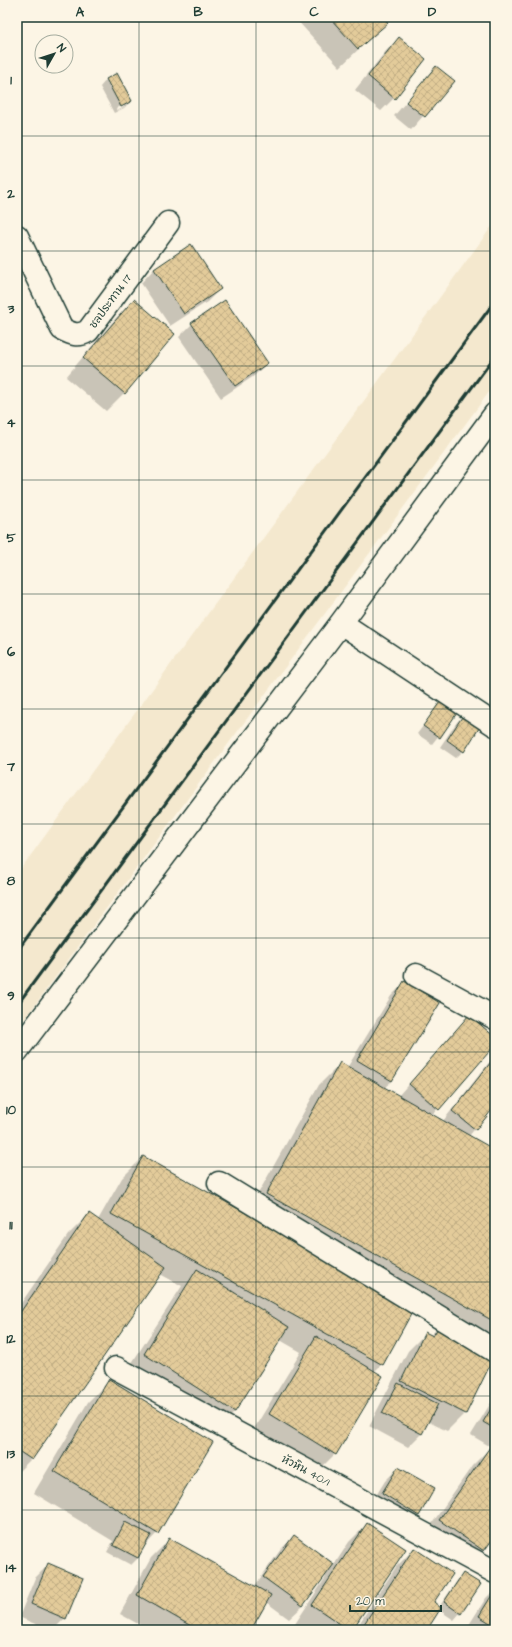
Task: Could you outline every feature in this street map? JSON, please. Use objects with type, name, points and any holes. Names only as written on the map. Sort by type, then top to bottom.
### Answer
[{"type":"street","name":"ชลประทาน 17","points":[[17,236],[62,329],[73,335],[81,335],[88,331],[168,222]]},
{"type":"street","points":[[17,1051],[341,623],[495,414]]},
{"type":"street","points":[[341,623],[495,726]]},
{"type":"street","points":[[416,975],[495,1018]]},
{"type":"street","points":[[219,1183],[495,1350]]},
{"type":"street","name":"หัวหิน 40/1","points":[[116,1368],[495,1572]]},
{"type":"shaded area","points":[[495,222],[495,384],[17,1029],[17,874]]},
{"type":"building","points":[[329,17],[383,17],[388,23],[358,49]]},
{"type":"building","points":[[399,37],[426,59],[395,99],[368,76]]},
{"type":"building","points":[[436,66],[455,81],[425,117],[406,102]]},
{"type":"building","points":[[117,73],[132,101],[121,107],[106,79]]},
{"type":"building","points":[[191,244],[221,289],[184,314],[154,269]]},
{"type":"building","points":[[134,299],[175,334],[125,394],[83,358]]},
{"type":"building","points":[[225,300],[268,363],[235,386],[191,323]]},
{"type":"building","points":[[442,699],[459,710],[440,738],[423,726]]},
{"type":"building","points":[[464,714],[481,725],[464,752],[447,740]]},
{"type":"building","points":[[404,981],[440,1003],[392,1081],[357,1060]]},
{"type":"building","points":[[469,1015],[495,1037],[495,1045],[439,1110],[409,1084]]},
{"type":"building","points":[[495,1057],[495,1106],[476,1130],[452,1111]]},
{"type":"building","points":[[340,1062],[495,1150],[495,1322],[266,1194]]},
{"type":"building","points":[[143,1156],[415,1307],[383,1365],[111,1214]]},
{"type":"building","points":[[89,1213],[166,1267],[32,1460],[17,1450],[17,1317]]},
{"type":"building","points":[[197,1269],[289,1327],[235,1412],[144,1354]]},
{"type":"building","points":[[439,1326],[495,1355],[466,1414],[401,1381],[425,1332],[433,1336]]},
{"type":"building","points":[[316,1336],[383,1376],[336,1455],[269,1414]]},
{"type":"building","points":[[109,1379],[213,1442],[158,1534],[54,1471]]},
{"type":"building","points":[[398,1383],[438,1404],[422,1434],[382,1413]]},
{"type":"building","points":[[495,1402],[495,1429],[483,1422]]},
{"type":"building","points":[[490,1447],[495,1450],[495,1536],[484,1551],[439,1520]]},
{"type":"building","points":[[398,1467],[435,1488],[419,1516],[382,1493]]},
{"type":"building","points":[[125,1522],[151,1535],[138,1558],[113,1545]]},
{"type":"building","points":[[367,1523],[406,1549],[352,1630],[349,1630],[312,1605]]},
{"type":"building","points":[[294,1535],[334,1564],[303,1606],[263,1577]]},
{"type":"building","points":[[169,1538],[271,1595],[251,1630],[198,1630],[137,1595]]},
{"type":"building","points":[[414,1548],[453,1574],[434,1602],[441,1608],[427,1630],[360,1630]]},
{"type":"building","points":[[48,1563],[83,1578],[66,1619],[31,1604]]},
{"type":"building","points":[[463,1573],[481,1584],[461,1614],[444,1602]]},
{"type":"building","points":[[495,1590],[495,1626],[479,1616]]},
{"type":"building","points":[[278,1624],[290,1630],[275,1630]]},
{"type":"railway","points":[[17,951],[495,301]]},
{"type":"railway","points":[[17,1005],[495,356]]}]
